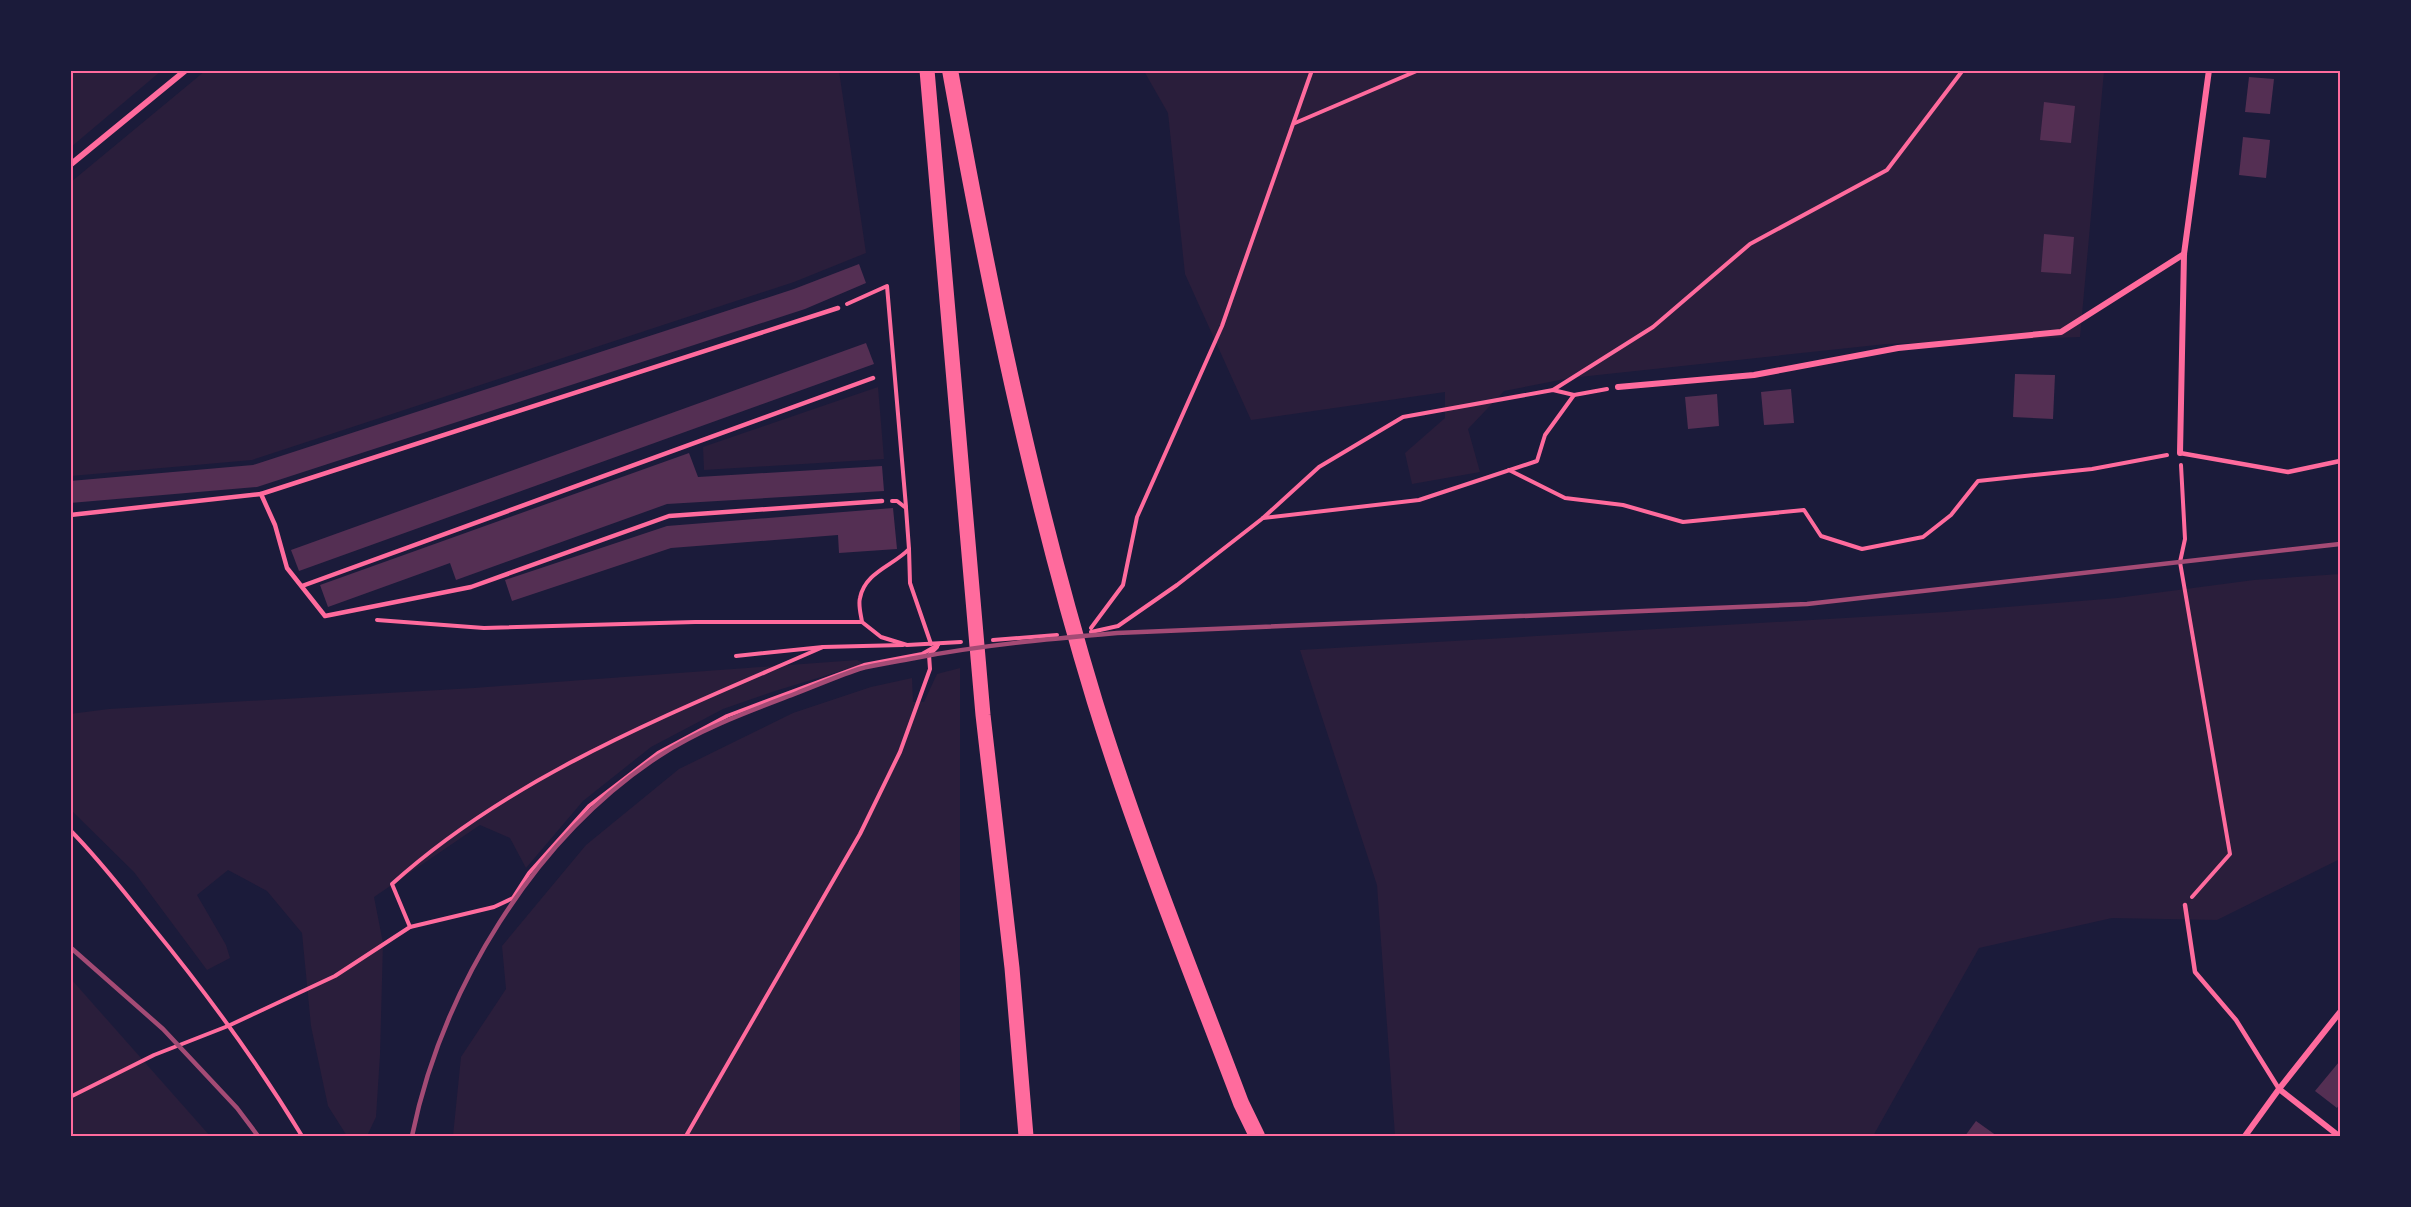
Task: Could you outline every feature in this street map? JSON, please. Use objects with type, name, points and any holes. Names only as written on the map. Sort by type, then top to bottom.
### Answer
[{"type":"highway","points":[[950,70],[983,255],[1015,401],[1056,563],[1095,703],[1152,871],[1241,1104],[1257,1137]]},
{"type":"main road","points":[[927,70],[983,715],[1012,968],[1026,1137]]},
{"type":"street","points":[[70,165],[186,70]]},
{"type":"street","points":[[2180,453],[2184,254],[2209,70]]},
{"type":"street","points":[[1618,387],[1754,375],[1898,348],[2061,332],[2184,254]]},
{"type":"street","points":[[2245,1137],[2340,1011]]},
{"type":"street","points":[[2279,1089],[2339,1137]]},
{"type":"lane","points":[[70,515],[261,494],[838,308]]},
{"type":"lane","points":[[302,586],[873,378]]},
{"type":"lane","points":[[2180,453],[2288,472],[2340,461]]},
{"type":"lane","points":[[261,494],[275,525],[286,568],[325,616],[471,587],[669,516],[882,501]]},
{"type":"lane","points":[[2185,905],[2195,972],[2236,1020],[2279,1089]]},
{"type":"path","points":[[1312,70],[1222,326],[1137,517],[1123,585],[1087,633],[1118,626],[1177,585],[1263,518],[1319,467],[1403,417],[1553,390],[1653,327],[1750,244],[1887,170],[1964,70]]},
{"type":"path","points":[[1294,123],[1419,70]]},
{"type":"path","points":[[838,308],[887,286],[906,508],[909,583],[931,644]]},
{"type":"path","points":[[1553,390],[1574,395],[1618,387]]},
{"type":"path","points":[[1263,518],[1419,500],[1537,461],[1545,435],[1574,395]]},
{"type":"path","points":[[1509,470],[1564,498],[1623,506],[1683,522],[1804,510],[1821,536],[1862,549],[1923,537],[1951,515],[1978,481],[2092,469],[2180,453],[2185,539],[2180,562],[2230,854],[2185,905]]},
{"type":"path","points":[[882,501],[897,501],[906,508]]},
{"type":"path","points":[[862,622],[860,598],[872,574],[898,560],[909,549]]},
{"type":"path","points":[[370,619],[484,628],[695,622],[862,622],[881,637],[907,645]]},
{"type":"path","points":[[986,640],[1064,635]]},
{"type":"path","points":[[736,656],[823,647],[964,642]]},
{"type":"path","points":[[70,1097],[154,1055],[228,1026],[335,976],[410,927],[494,907],[513,898],[529,873],[590,806],[658,753],[727,716],[864,665],[922,654],[942,643]]},
{"type":"path","points":[[686,1137],[860,834],[900,752],[930,669],[928,655],[942,643]]},
{"type":"path","points":[[410,927],[392,884],[428,852],[536,780],[657,720],[823,647]]},
{"type":"path","points":[[70,830],[94,854],[179,959],[228,1026],[302,1137]]},
{"type":"shaded area","points":[[71,70],[161,70],[161,71],[71,147]]},
{"type":"shaded area","points":[[205,71],[839,71],[866,253],[794,282],[252,460],[71,476],[71,182]]},
{"type":"shaded area","points":[[1144,71],[2104,71],[2080,337],[1886,344],[1570,378],[1504,391],[1468,429],[1480,472],[1412,484],[1405,453],[1445,418],[1445,392],[1251,420],[1185,274],[1168,113]]},
{"type":"shaded area","points":[[878,387],[884,459],[704,470],[703,447]]},
{"type":"shaded area","points":[[2340,574],[2340,859],[2217,920],[2112,918],[1979,948],[1873,1136],[1395,1136],[1377,885],[1300,650],[1946,612],[2117,598],[2254,580]]},
{"type":"shaded area","points":[[857,660],[864,664],[723,709],[651,747],[583,801],[526,868],[510,838],[480,825],[374,897],[383,943],[380,1055],[376,1117],[367,1136],[347,1136],[328,1106],[311,1026],[302,933],[267,891],[228,870],[197,895],[226,945],[230,958],[207,970],[134,872],[71,810],[70,714],[109,709],[474,688]]},
{"type":"shaded area","points":[[960,668],[960,1136],[453,1136],[461,1057],[506,989],[502,946],[586,845],[679,769],[793,713],[871,687],[912,678],[913,702],[924,702],[937,674]]},
{"type":"shaded area","points":[[71,979],[210,1136],[71,1136]]},
{"type":"building","points":[[2249,77],[2274,79],[2270,114],[2245,112]]},
{"type":"building","points":[[2044,102],[2075,106],[2071,143],[2040,140]]},
{"type":"building","points":[[2243,137],[2270,140],[2266,178],[2239,175]]},
{"type":"building","points":[[2044,234],[2074,237],[2071,274],[2041,272]]},
{"type":"building","points":[[859,264],[866,283],[805,309],[257,487],[70,503],[70,481],[253,465],[794,289]]},
{"type":"building","points":[[866,343],[874,364],[299,571],[291,550]]},
{"type":"building","points":[[2015,374],[2055,375],[2053,419],[2013,417]]},
{"type":"building","points":[[1791,389],[1794,423],[1764,425],[1761,392]]},
{"type":"building","points":[[1717,394],[1719,426],[1688,429],[1685,397]]},
{"type":"building","points":[[689,453],[698,477],[882,466],[884,491],[667,504],[456,580],[450,563],[328,607],[320,585]]},
{"type":"building","points":[[893,508],[897,549],[839,553],[838,535],[671,548],[512,601],[505,580],[667,526]]},
{"type":"building","points":[[2339,1062],[2340,1103],[2337,1108],[2315,1091]]},
{"type":"building","points":[[1976,1121],[1997,1136],[1965,1136]]},
{"type":"railway","points":[[412,1136],[426,1081],[446,1027],[470,973],[500,922],[533,874],[571,830],[613,790],[675,746],[726,721],[859,669],[965,649],[1117,633],[1807,604],[2340,544]]},
{"type":"railway","points":[[70,947],[163,1029],[237,1108],[258,1136]]}]
